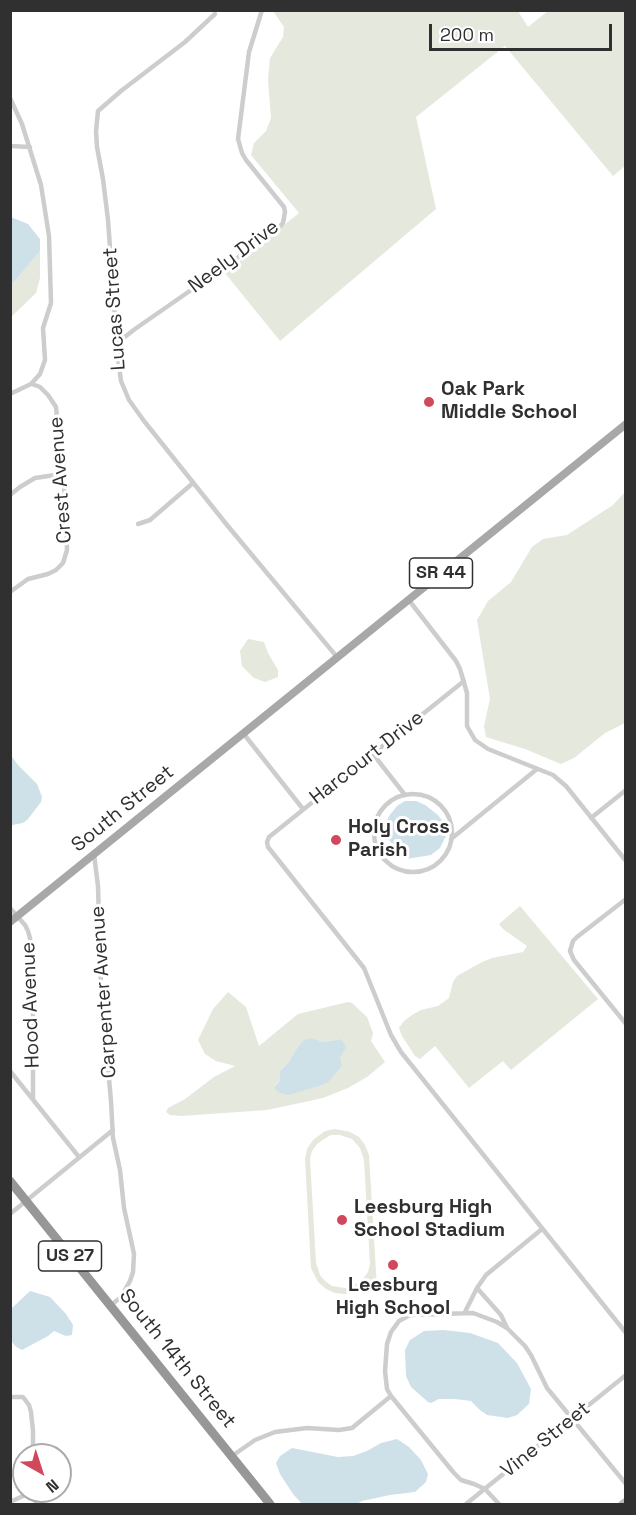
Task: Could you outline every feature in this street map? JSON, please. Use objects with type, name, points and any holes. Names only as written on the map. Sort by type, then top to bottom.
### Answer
[{"type":"highway","name":"South 14th Street","points":[[10,1181],[270,1504]]},
{"type":"main road","name":"SR 44","points":[[337,657],[626,424]]},
{"type":"main road","name":"South Street","points":[[14,919],[337,657]]},
{"type":"main road","points":[[622,1504],[626,1501]]},
{"type":"street","name":"Neely Drive","points":[[117,344],[284,223],[284,207],[246,160],[238,139],[249,52],[262,10]]},
{"type":"street","name":"Lucas Street","points":[[215,14],[185,42],[98,111],[97,147],[108,220],[121,381],[129,400],[193,483],[337,657]]},
{"type":"street","points":[[10,98],[22,124],[41,184],[47,223],[51,303],[43,328],[46,353],[44,366],[38,378],[31,384],[10,394]]},
{"type":"street","points":[[10,146],[30,147]]},
{"type":"street","name":"Crest Avenue","points":[[10,592],[28,579],[56,570],[63,562],[66,550],[66,507],[56,408],[40,387],[31,384]]},
{"type":"street","points":[[10,495],[35,478],[62,474]]},
{"type":"street","points":[[138,524],[150,520],[193,483]]},
{"type":"street","points":[[408,599],[456,661],[468,700],[467,726],[475,740],[488,749],[553,775],[626,861]]},
{"type":"street","name":"Harcourt Drive","points":[[464,681],[303,809],[267,842],[268,847],[364,968],[391,1035],[401,1052],[542,1229]]},
{"type":"street","points":[[243,734],[303,809]]},
{"type":"street","points":[[373,754],[405,795]]},
{"type":"street","points":[[452,839],[537,769]]},
{"type":"street","points":[[591,818],[626,790]]},
{"type":"street","points":[[405,795],[425,797],[438,805],[448,819],[452,832],[448,852],[444,858],[426,871],[404,871],[390,864],[378,847],[375,833],[377,818],[385,806],[405,795]]},
{"type":"street","name":"Carpenter Avenue","points":[[94,854],[98,886],[101,989],[112,1130],[120,1170],[124,1208],[134,1254],[130,1281],[126,1290],[110,1306]]},
{"type":"street","points":[[626,899],[577,937],[570,946],[574,960],[626,1024]]},
{"type":"street","name":"Hood Avenue","points":[[10,908],[14,919],[28,931],[30,938],[33,990],[33,1099]]},
{"type":"street","points":[[10,1071],[79,1157]]},
{"type":"street","points":[[10,1214],[112,1130]]},
{"type":"street","points":[[465,1312],[477,1288],[492,1269],[542,1229],[626,1332]]},
{"type":"street","points":[[477,1288],[501,1315],[507,1328]]},
{"type":"street","points":[[499,1504],[485,1489],[461,1480],[391,1396],[386,1383],[385,1371],[387,1344],[391,1332],[399,1322],[410,1315],[473,1313],[489,1318],[507,1328],[531,1355],[547,1388],[626,1484]]},
{"type":"street","name":"Vine Street","points":[[466,1504],[626,1375]]},
{"type":"street","points":[[232,1456],[255,1440],[274,1432],[307,1428],[339,1430],[352,1428],[391,1396]]},
{"type":"street","points":[[10,1397],[22,1397],[29,1405],[33,1443]]},
{"type":"shaded area","points":[[273,11],[518,11],[528,27],[548,11],[625,11],[625,166],[613,176],[505,46],[416,117],[436,209],[280,341],[225,273],[299,213],[251,155],[254,143],[266,131],[271,118],[268,79],[270,58],[283,37],[284,27]]},
{"type":"shaded area","points":[[11,217],[28,224],[40,239],[40,251],[11,284]]},
{"type":"shaded area","points":[[40,251],[40,278],[36,293],[11,317],[11,284]]},
{"type":"shaded area","points":[[625,492],[625,723],[605,733],[574,758],[561,764],[525,749],[486,737],[484,726],[490,699],[477,620],[488,601],[511,582],[532,547],[543,539],[567,535],[613,505]]},
{"type":"shaded area","points":[[248,639],[264,642],[278,670],[278,677],[265,682],[254,678],[242,666],[240,651]]},
{"type":"shaded area","points":[[10,754],[37,784],[42,797],[41,802],[28,819],[23,823],[12,825],[10,824]]},
{"type":"shaded area","points":[[405,801],[416,801],[425,805],[444,823],[446,836],[440,848],[431,855],[406,859],[388,839],[385,826],[389,816],[397,806]]},
{"type":"shaded area","points":[[520,906],[598,999],[511,1070],[503,1061],[469,1088],[435,1046],[420,1059],[415,1056],[399,1028],[412,1015],[438,1006],[449,998],[457,976],[492,958],[523,952],[527,946],[499,924]]},
{"type":"shaded area","points":[[228,992],[246,1007],[259,1046],[298,1014],[352,1003],[367,1017],[373,1033],[371,1041],[385,1062],[367,1077],[323,1098],[267,1110],[170,1115],[166,1112],[168,1108],[185,1099],[214,1077],[235,1066],[216,1061],[205,1054],[198,1040],[213,1009]],"holes":[[[311,1038],[324,1042],[341,1039],[340,1058],[299,1091],[288,1094],[275,1085],[280,1081],[280,1071],[299,1045]]]},
{"type":"shaded area","points":[[311,1038],[324,1042],[341,1039],[346,1047],[340,1058],[342,1066],[327,1083],[288,1095],[280,1093],[275,1086],[280,1081],[280,1071],[299,1045]]},
{"type":"shaded area","points":[[335,1129],[350,1132],[359,1137],[369,1155],[377,1289],[372,1289],[371,1279],[355,1291],[345,1294],[335,1293],[318,1282],[311,1268],[305,1159],[307,1149],[313,1140],[325,1131]],"holes":[[[331,1135],[352,1139],[360,1148],[364,1160],[370,1264],[363,1279],[345,1288],[332,1286],[325,1281],[316,1263],[310,1159],[317,1144]]]},
{"type":"shaded area","points":[[30,1291],[50,1297],[73,1325],[72,1335],[66,1336],[54,1331],[22,1350],[15,1346],[11,1340],[11,1309]]},
{"type":"shaded area","points":[[444,1330],[470,1333],[498,1343],[517,1363],[531,1389],[529,1404],[517,1415],[508,1418],[487,1415],[471,1401],[439,1399],[428,1402],[411,1387],[406,1376],[405,1350],[410,1340],[424,1331]]},
{"type":"shaded area","points":[[397,1439],[409,1447],[421,1460],[428,1474],[426,1482],[415,1492],[390,1495],[357,1504],[302,1504],[280,1474],[276,1463],[280,1456],[292,1448],[338,1457],[353,1456],[381,1443]]},
{"type":"place","name":"Oak Park Middle School","points":[[429,402]]},
{"type":"place","name":"Holy Cross Parish","points":[[336,840]]},
{"type":"place","name":"Leesburg High School Stadium","points":[[342,1220]]},
{"type":"place","name":"Leesburg High School","points":[[393,1265]]}]
